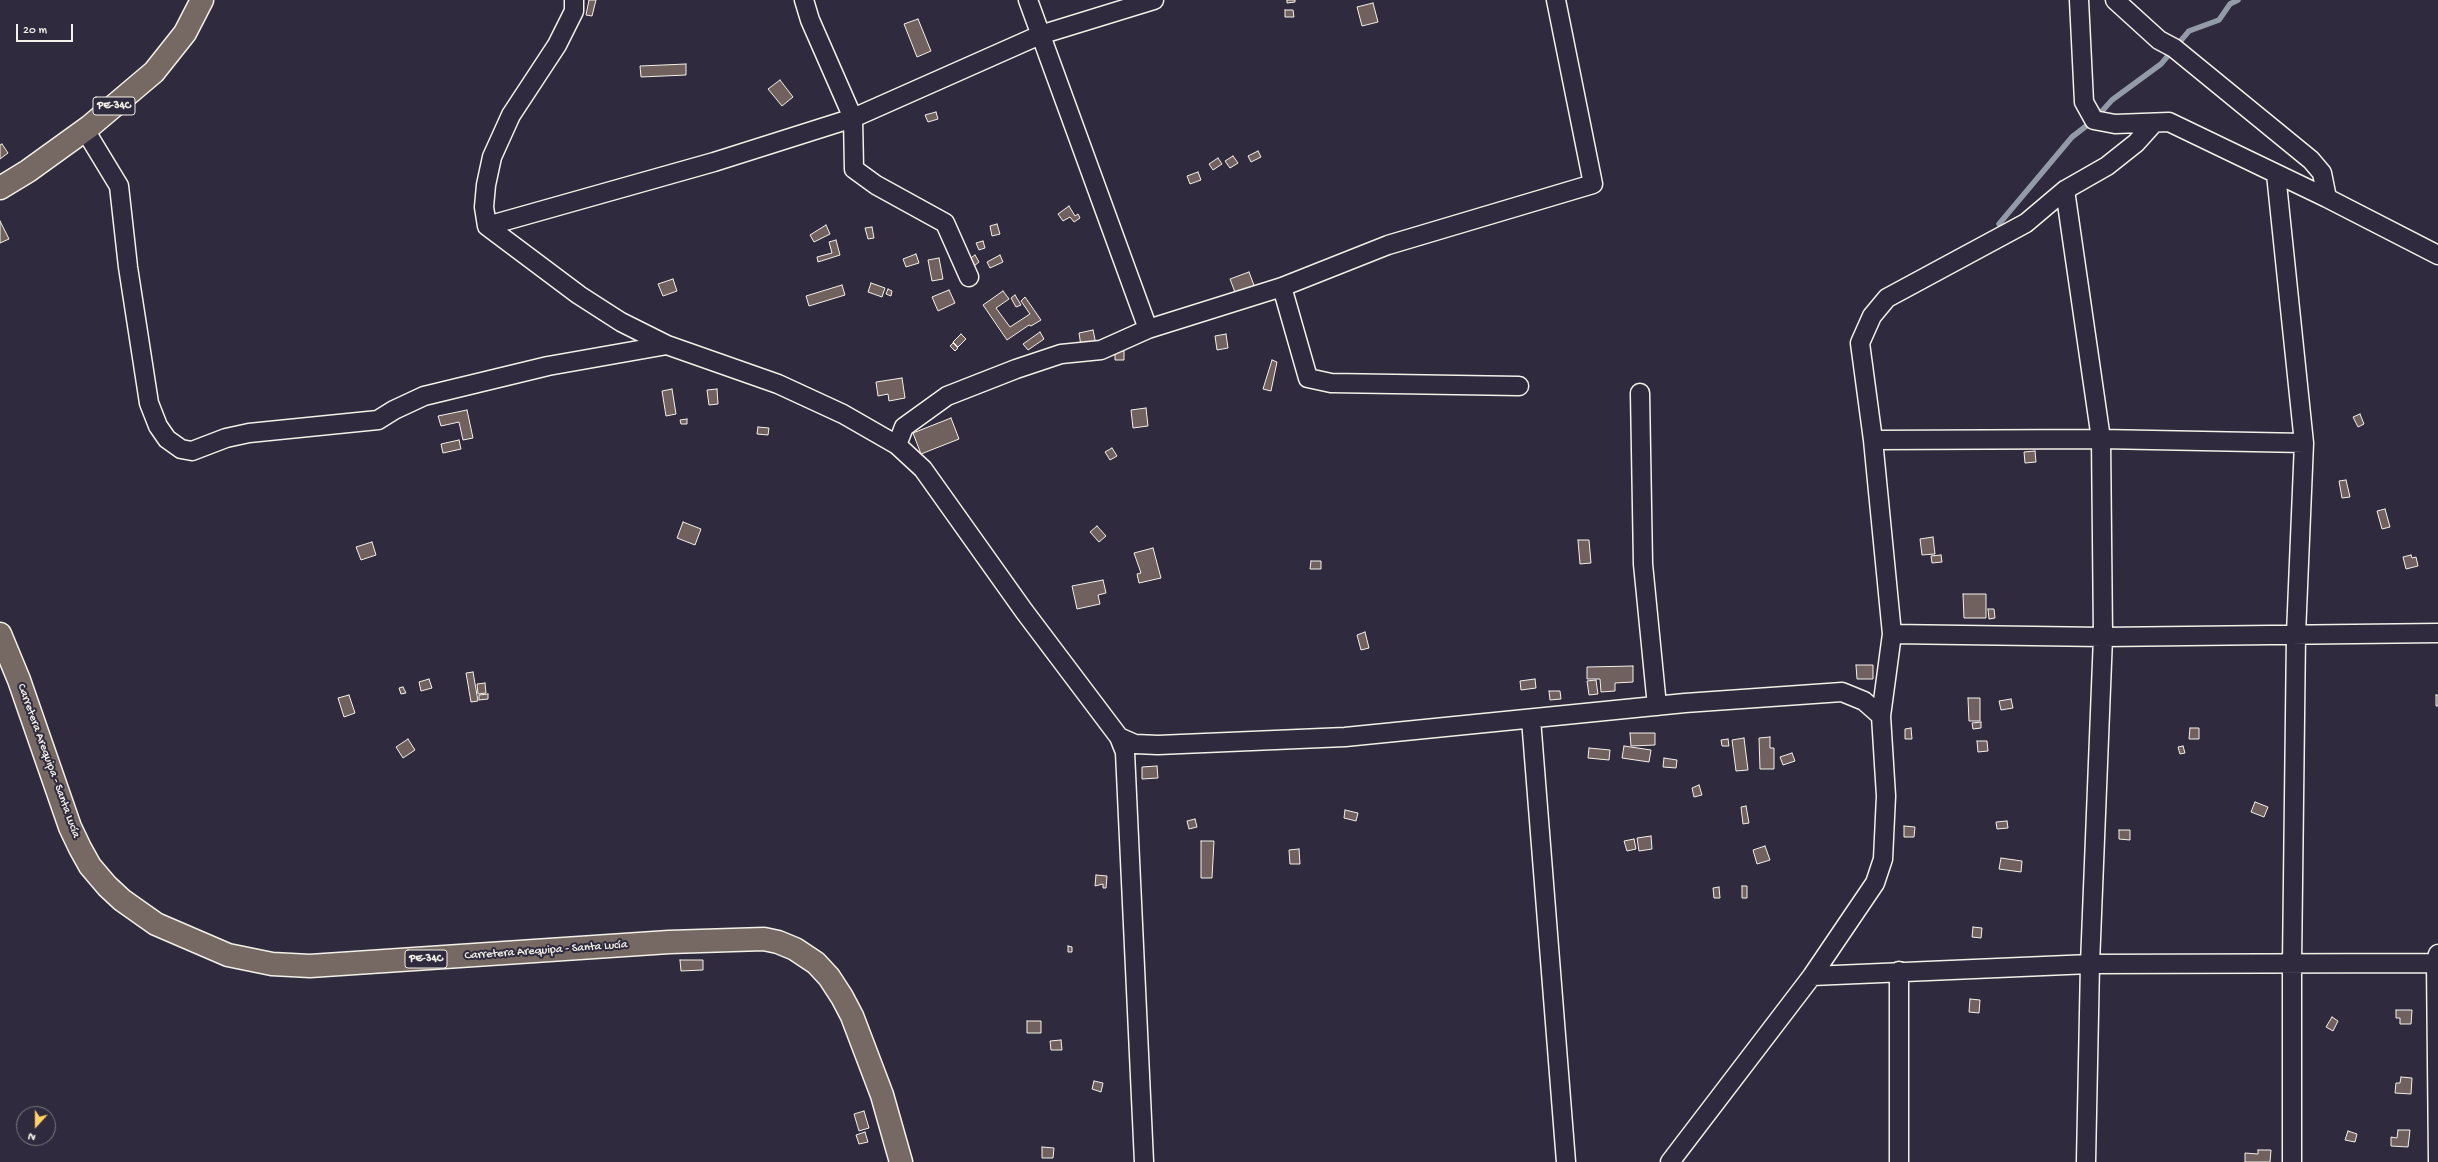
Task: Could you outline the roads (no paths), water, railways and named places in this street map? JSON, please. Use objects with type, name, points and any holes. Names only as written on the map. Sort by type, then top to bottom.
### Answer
[{"type":"main road","name":"PE-34C","points":[[0,188],[28,171],[85,130],[154,72],[185,32],[202,0]]},
{"type":"main road","name":"Carretera Arequipa - Santa Lucía","points":[[0,634],[19,680],[70,827],[80,848],[90,866],[107,886],[134,910],[156,924],[228,955],[272,964],[310,966],[669,942],[764,939],[778,942],[795,949],[816,963],[829,977],[842,997],[852,1016],[882,1094],[901,1162]]},
{"type":"street","points":[[574,0],[574,11],[557,45],[511,115],[492,157],[486,185],[484,207],[487,226],[579,295],[621,322],[667,345],[778,384],[843,414],[897,445],[923,469],[1024,611],[1119,737],[1125,752],[1144,1162]]},
{"type":"street","points":[[804,0],[810,20],[853,118],[854,169],[876,185],[945,223],[970,277]]},
{"type":"street","points":[[1028,0],[1148,329]]},
{"type":"street","points":[[487,226],[714,162],[853,118],[1040,34],[1154,0]]},
{"type":"street","points":[[897,445],[904,426],[947,396],[1016,369],[1061,354],[1101,350],[1148,329],[1282,287],[1388,244],[1592,184],[1556,0]]},
{"type":"street","points":[[2080,0],[2084,102],[2094,120],[2115,124],[2169,122],[2327,198],[2438,255]]},
{"type":"street","points":[[2115,0],[2159,40],[2174,48],[2311,160],[2322,173],[2327,198]]},
{"type":"street","points":[[1670,1162],[1812,976],[1875,883],[1883,859],[1886,796],[1881,716],[1892,634],[1873,440],[1860,343],[1872,316],[1887,298],[2026,223],[2065,190],[2107,166],[2136,144],[2154,123]]},
{"type":"street","points":[[85,130],[119,186],[128,266],[149,403],[158,426],[167,439],[181,449],[192,451],[226,438],[249,433],[378,420],[394,410],[424,396],[548,366],[667,345]]},
{"type":"street","points":[[2276,174],[2304,443],[2296,634],[2292,964],[2292,1162]]},
{"type":"street","points":[[2065,190],[2101,439],[2103,637],[2090,964],[2086,1162]]},
{"type":"street","points":[[1282,287],[1308,378],[1331,383],[1519,386]]},
{"type":"street","points":[[1640,393],[1643,564],[1657,706]]},
{"type":"street","points":[[1873,440],[2101,439],[2304,443]]},
{"type":"street","points":[[1892,634],[2103,637],[2438,633]]},
{"type":"street","points":[[1119,737],[1135,744],[1158,745],[1337,738],[1657,706],[1842,692],[1864,701],[1881,716]]},
{"type":"street","points":[[1531,719],[1566,1162]]},
{"type":"street","points":[[1812,976],[1899,971],[2090,964],[2292,964],[2437,958],[2438,1161]]},
{"type":"street","points":[[1899,971],[1899,1162]]},
{"type":"waterway","points":[[1999,224],[2072,137],[2094,120],[2112,100],[2161,64],[2189,31],[2219,20],[2230,4],[2238,0]]}]
